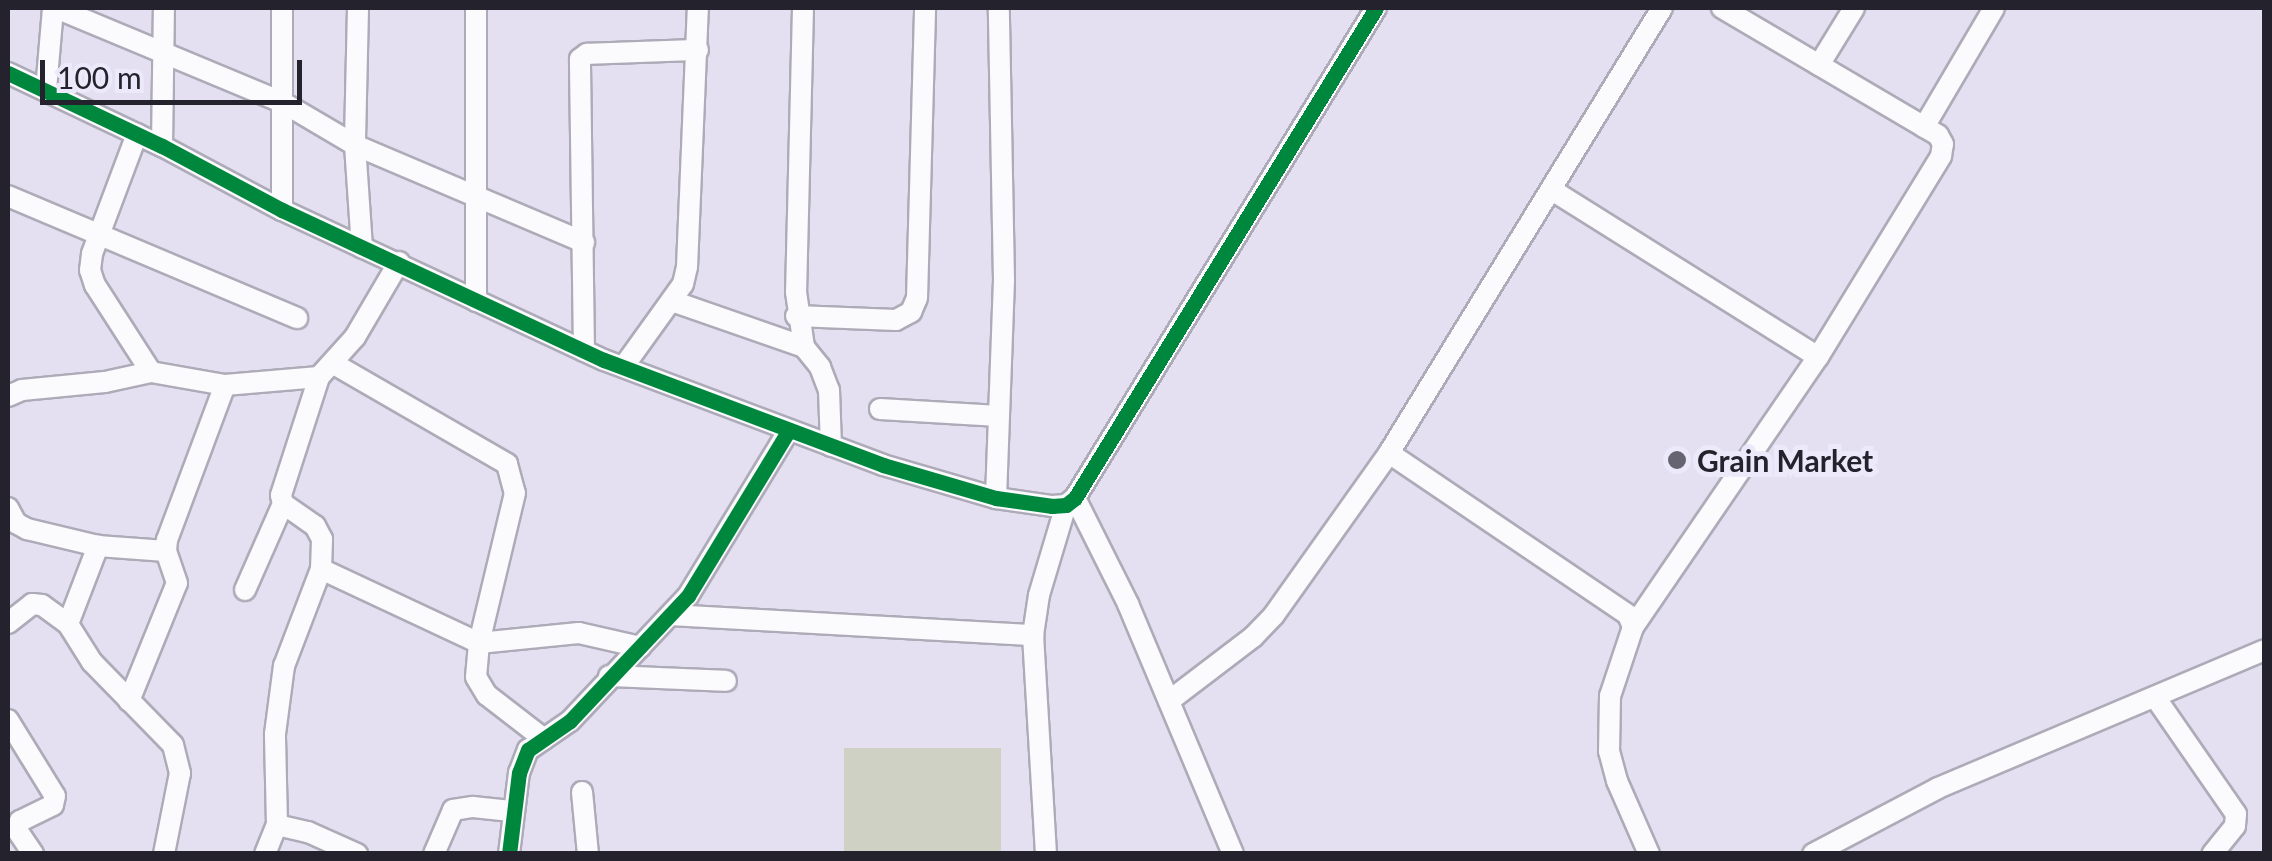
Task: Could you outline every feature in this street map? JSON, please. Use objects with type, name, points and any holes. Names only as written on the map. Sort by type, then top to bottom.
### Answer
[{"type":"street","points":[[46,90],[54,8],[282,102],[355,145],[584,242]]},
{"type":"street","points":[[162,146],[164,8]]},
{"type":"street","points":[[282,8],[282,210]]},
{"type":"street","points":[[358,8],[355,145],[362,248]]},
{"type":"street","points":[[476,8],[476,301]]},
{"type":"street","points":[[624,366],[672,300],[687,267],[698,8]]},
{"type":"street","points":[[804,8],[796,316],[804,347],[820,367],[829,390],[831,446]]},
{"type":"street","points":[[796,316],[896,320],[910,312],[917,298],[925,8]]},
{"type":"street","points":[[996,498],[1004,280],[999,8]]},
{"type":"street","points":[[1046,854],[1033,634],[1039,596],[1070,502],[1376,8]]},
{"type":"street","points":[[1168,700],[1253,638],[1274,615],[1389,453],[1662,8]]},
{"type":"street","points":[[1649,854],[1617,781],[1608,730],[1610,696],[1633,627],[1818,357],[1941,156],[1938,135],[1722,8]]},
{"type":"street","points":[[1818,65],[1854,8]]},
{"type":"street","points":[[1924,127],[1994,8]]},
{"type":"street","points":[[584,351],[580,59],[587,54],[698,50]]},
{"type":"street","points":[[8,73],[162,146],[282,210],[584,351],[831,446],[996,498],[1070,502]]},
{"type":"street","points":[[137,134],[92,254],[95,285],[151,372]]},
{"type":"street","points":[[1552,190],[1818,357]]},
{"type":"street","points":[[8,196],[297,318]]},
{"type":"street","points":[[245,590],[283,504],[281,495],[327,370],[399,262]]},
{"type":"street","points":[[672,300],[804,347]]},
{"type":"street","points":[[8,395],[151,372],[225,385],[327,370],[507,464],[514,493],[478,643],[479,686],[544,739]]},
{"type":"street","points":[[130,701],[177,582],[166,551],[225,385]]},
{"type":"street","points":[[880,409],[999,416]]},
{"type":"street","points":[[509,854],[512,811],[528,750],[570,721],[671,615],[749,502],[789,430]]},
{"type":"street","points":[[1389,453],[1618,604],[1633,627]]},
{"type":"street","points":[[1070,502],[1168,700],[1234,854]]},
{"type":"street","points":[[265,854],[277,825],[275,734],[284,666],[321,569],[322,539],[315,526],[283,504]]},
{"type":"street","points":[[10,521],[98,546],[166,551]]},
{"type":"street","points":[[68,624],[98,546]]},
{"type":"street","points":[[321,569],[478,643],[579,632],[640,648]]},
{"type":"street","points":[[8,623],[32,604],[42,605],[68,624],[92,662],[180,757],[164,854]]},
{"type":"street","points":[[671,615],[1033,634]]},
{"type":"street","points":[[1812,854],[1938,788],[2264,650]]},
{"type":"street","points":[[609,676],[726,681]]},
{"type":"street","points":[[2155,698],[2236,814],[2235,826],[2212,854]]},
{"type":"street","points":[[8,720],[56,796],[53,806],[20,821],[17,830],[33,854]]},
{"type":"street","points":[[582,792],[588,854]]},
{"type":"street","points":[[434,854],[453,810],[474,807],[512,811]]},
{"type":"street","points":[[277,825],[308,832],[357,854]]},
{"type":"shaded area","points":[[844,748],[1001,748],[1001,853],[844,853]]},
{"type":"cycle path","points":[[8,73],[162,146],[282,210],[604,360],[883,465],[996,498],[1052,506],[1066,505],[1075,498],[1376,8]]},
{"type":"cycle path","points":[[509,854],[519,773],[528,750],[570,721],[688,596],[789,430]]},
{"type":"place","name":"Grain Market","points":[[1677,460]]}]
